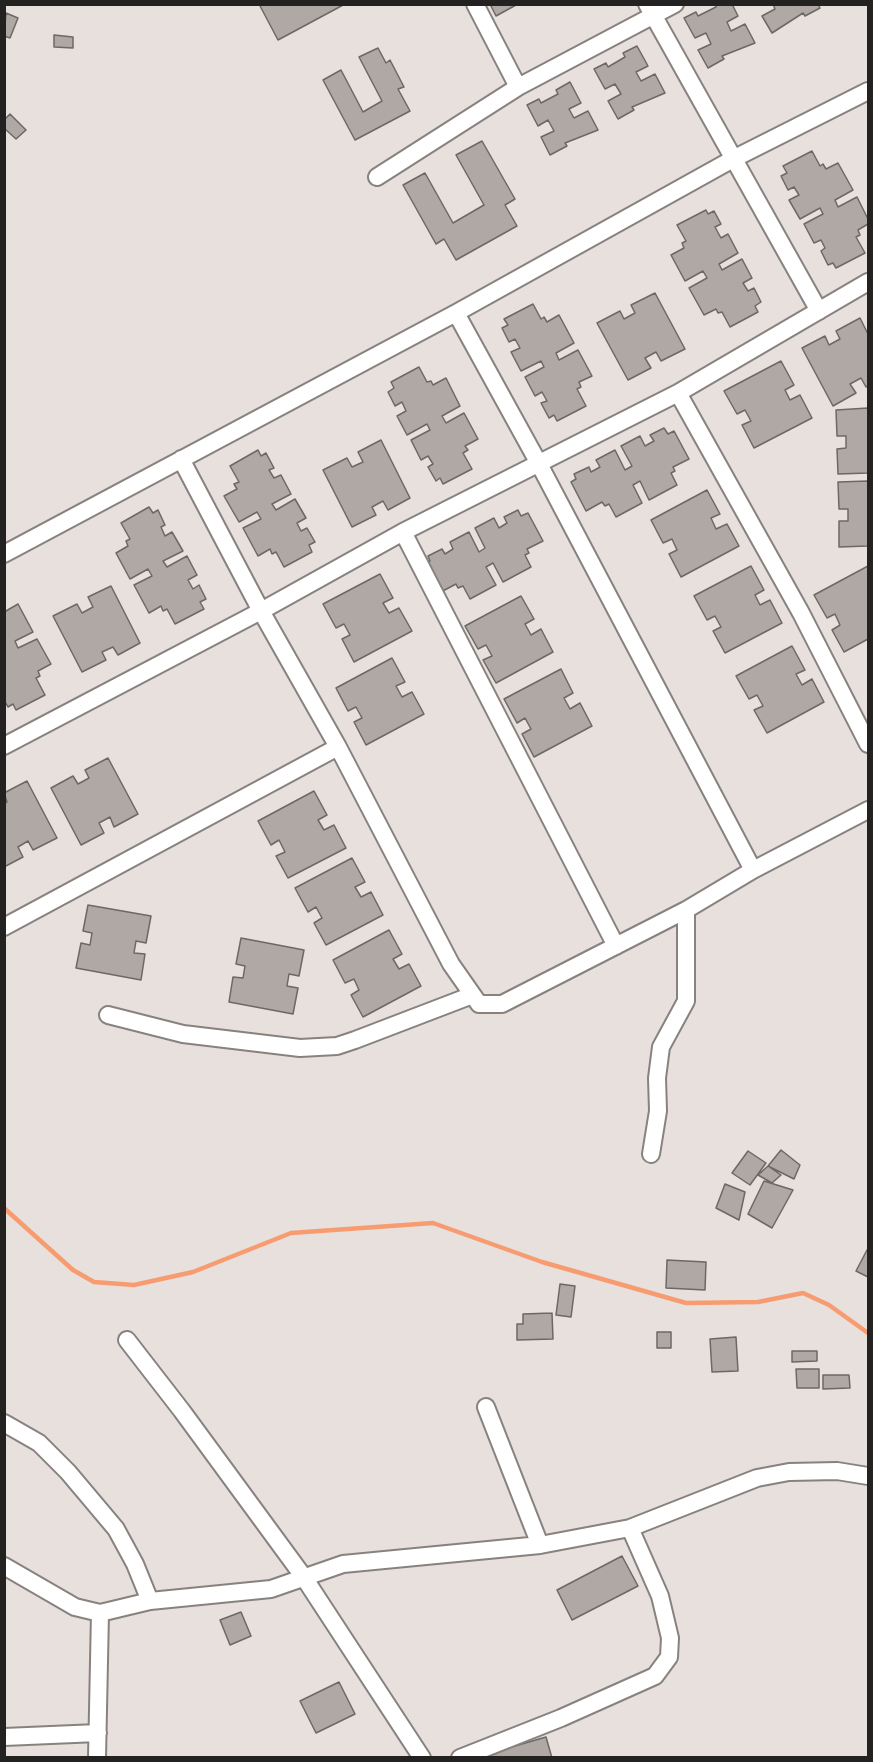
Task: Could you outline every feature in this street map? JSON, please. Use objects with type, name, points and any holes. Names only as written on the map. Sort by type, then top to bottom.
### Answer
[{"type":"street","points":[[475,4],[518,87]]},
{"type":"street","points":[[377,177],[518,87],[650,10],[675,4]]},
{"type":"street","points":[[650,10],[819,311]]},
{"type":"street","points":[[4,554],[456,313],[733,159],[868,91]]},
{"type":"street","points":[[4,746],[261,612],[404,532],[538,462],[678,393],[868,282]]},
{"type":"street","points":[[456,313],[538,462],[753,870]]},
{"type":"street","points":[[678,393],[801,613],[868,744]]},
{"type":"street","points":[[181,459],[261,612],[338,747],[451,964],[470,996],[478,1004],[502,1004],[686,910],[753,870],[868,810]]},
{"type":"street","points":[[404,532],[616,946]]},
{"type":"street","points":[[4,927],[338,747]]},
{"type":"street","points":[[651,1154],[658,1111],[657,1078],[661,1047],[686,1001],[686,910]]},
{"type":"street","points":[[108,1015],[183,1034],[300,1048],[337,1046],[470,996]]},
{"type":"street","points":[[126,1340],[182,1411],[303,1576],[422,1758]]},
{"type":"street","points":[[486,1407],[540,1545]]},
{"type":"street","points":[[4,1423],[39,1443],[68,1472],[116,1529],[135,1564],[150,1601]]},
{"type":"street","points":[[4,1566],[75,1607],[100,1613],[150,1601],[271,1588],[343,1564],[540,1545],[630,1528],[757,1478],[789,1472],[837,1471],[868,1476]]},
{"type":"street","points":[[460,1758],[561,1718],[654,1676],[669,1657],[670,1638],[660,1596],[630,1528]]},
{"type":"street","points":[[97,1758],[100,1613]]},
{"type":"street","points":[[4,1737],[98,1733]]},
{"type":"building","points":[[259,4],[345,4],[278,40]]},
{"type":"building","points":[[490,4],[516,4],[516,5],[496,16]]},
{"type":"building","points":[[715,4],[732,4],[738,16],[727,22],[731,31],[745,24],[755,43],[722,56],[724,59],[708,68],[698,50],[711,44],[706,33],[695,38],[684,18],[696,12],[698,16],[716,7]]},
{"type":"building","points":[[773,4],[818,4],[820,8],[805,16],[803,13],[772,33],[762,16],[775,9]]},
{"type":"building","points":[[6,13],[18,18],[10,38],[4,36]]},
{"type":"building","points":[[54,35],[73,37],[73,48],[54,47]]},
{"type":"building","points":[[637,46],[648,66],[636,72],[641,81],[655,74],[665,93],[632,107],[634,110],[618,119],[608,101],[621,94],[615,84],[605,89],[594,69],[606,63],[608,67],[625,57],[623,53]]},
{"type":"building","points":[[378,48],[386,63],[390,60],[404,87],[398,89],[410,111],[355,140],[323,80],[341,70],[363,112],[382,101],[359,57]]},
{"type":"building","points":[[570,82],[581,103],[569,109],[574,118],[588,111],[598,130],[565,143],[567,146],[550,155],[541,137],[554,131],[548,120],[538,126],[527,105],[539,99],[541,103],[558,94],[556,90]]},
{"type":"building","points":[[10,114],[26,130],[16,139],[4,128],[4,120]]},
{"type":"building","points":[[482,141],[515,199],[505,205],[517,226],[456,260],[444,239],[436,244],[403,185],[425,173],[453,223],[484,205],[456,155]]},
{"type":"building","points":[[812,151],[820,166],[823,164],[826,169],[838,163],[853,190],[835,200],[838,207],[857,197],[868,219],[868,224],[858,230],[860,235],[856,237],[865,253],[836,268],[833,263],[828,265],[821,251],[825,248],[821,240],[814,243],[804,224],[823,214],[820,208],[800,219],[789,200],[799,195],[794,187],[788,190],[781,176],[787,173],[783,166]]},
{"type":"building","points":[[706,210],[708,214],[714,211],[721,224],[715,227],[721,238],[728,234],[738,253],[719,264],[722,270],[742,259],[752,278],[743,283],[748,291],[754,288],[761,302],[755,306],[758,312],[730,327],[722,312],[718,313],[716,309],[704,315],[689,288],[707,278],[703,271],[685,281],[671,255],[684,248],[682,243],[686,241],[677,225]]},
{"type":"building","points":[[655,293],[685,349],[661,361],[656,352],[645,358],[651,368],[628,380],[597,323],[620,311],[624,319],[635,313],[631,305]]},
{"type":"building","points":[[533,304],[541,319],[544,317],[547,322],[559,315],[574,343],[556,353],[559,360],[578,350],[592,376],[579,382],[581,387],[577,389],[586,406],[557,421],[554,415],[549,418],[541,403],[547,401],[542,392],[535,396],[525,377],[544,367],[541,361],[521,371],[511,352],[520,348],[515,339],[509,342],[502,328],[508,325],[504,319]]},
{"type":"building","points":[[860,318],[868,334],[868,386],[866,387],[861,378],[850,384],[856,393],[833,406],[802,348],[825,336],[829,345],[840,339],[836,331]]},
{"type":"building","points":[[781,361],[794,385],[785,390],[790,400],[800,395],[812,418],[754,448],[742,425],[751,421],[745,410],[737,414],[724,391]]},
{"type":"building","points":[[419,367],[427,382],[431,381],[433,385],[446,378],[460,406],[442,416],[446,423],[464,413],[478,439],[465,446],[468,450],[463,453],[472,469],[443,484],[440,478],[436,481],[428,467],[433,464],[428,456],[421,460],[411,440],[430,430],[427,424],[407,435],[397,416],[406,411],[402,402],[395,406],[388,392],[394,388],[391,382]]},
{"type":"building","points":[[868,408],[868,473],[838,474],[837,449],[846,448],[846,436],[837,436],[836,410]]},
{"type":"building","points":[[664,428],[668,434],[674,431],[689,459],[673,467],[675,471],[671,473],[677,485],[649,500],[640,481],[633,485],[642,503],[616,517],[609,504],[605,506],[602,502],[586,511],[571,482],[576,479],[574,474],[589,467],[591,472],[600,467],[596,460],[615,450],[625,470],[632,466],[621,446],[640,436],[645,446],[654,441],[650,435]]},
{"type":"building","points":[[381,440],[410,498],[388,510],[383,501],[372,507],[376,515],[352,527],[323,470],[347,458],[352,467],[363,462],[358,452]]},
{"type":"building","points":[[258,450],[261,456],[266,453],[274,468],[269,470],[274,478],[281,475],[291,494],[272,504],[276,510],[295,499],[306,518],[297,523],[301,531],[307,528],[315,542],[309,545],[312,552],[284,567],[276,552],[272,554],[270,549],[258,556],[243,528],[261,519],[257,512],[239,522],[224,496],[237,489],[234,484],[239,482],[230,466]]},
{"type":"building","points":[[868,481],[868,546],[839,547],[839,521],[848,521],[848,509],[839,509],[838,482]]},
{"type":"building","points":[[707,490],[720,514],[711,518],[716,529],[727,524],[739,546],[681,577],[669,554],[677,550],[672,539],[663,543],[651,520]]},
{"type":"building","points":[[149,507],[153,513],[158,510],[165,525],[161,527],[165,536],[172,532],[183,551],[163,561],[167,567],[187,556],[197,575],[188,580],[193,589],[199,585],[206,599],[200,602],[204,609],[175,624],[167,609],[163,611],[161,606],[149,613],[134,585],[152,576],[148,569],[130,579],[116,553],[128,546],[126,541],[130,539],[121,523]]},
{"type":"building","points":[[518,510],[521,516],[528,513],[543,541],[527,549],[529,553],[525,555],[531,567],[503,582],[493,563],[486,567],[496,585],[470,599],[463,586],[458,588],[456,584],[439,593],[425,564],[430,561],[428,556],[442,549],[445,554],[453,549],[450,542],[469,532],[479,552],[485,548],[475,528],[494,518],[499,528],[507,523],[504,517]]},
{"type":"building","points":[[751,566],[764,590],[755,595],[760,605],[770,600],[782,623],[725,653],[713,631],[721,627],[715,616],[707,620],[694,596]]},
{"type":"building","points":[[868,566],[868,639],[844,652],[832,630],[840,625],[835,614],[827,618],[814,595]]},
{"type":"building","points":[[380,574],[393,598],[383,603],[389,613],[399,608],[412,631],[354,662],[342,639],[350,635],[344,624],[336,628],[323,604]]},
{"type":"building","points":[[111,586],[140,643],[118,655],[113,647],[102,652],[106,660],[82,672],[53,616],[77,604],[82,613],[93,607],[88,597]]},
{"type":"building","points":[[521,596],[534,619],[525,624],[531,635],[541,629],[553,652],[496,683],[483,660],[492,656],[486,645],[478,649],[465,626]]},
{"type":"building","points":[[18,604],[33,632],[15,641],[18,648],[37,639],[51,664],[38,671],[40,676],[36,678],[45,695],[16,710],[13,704],[8,707],[4,700],[4,609],[6,611]]},
{"type":"building","points":[[792,646],[805,670],[796,674],[802,685],[812,679],[824,702],[767,733],[754,710],[763,706],[757,695],[749,699],[736,676]]},
{"type":"building","points":[[392,658],[405,682],[396,686],[402,697],[412,692],[424,714],[366,745],[354,722],[362,718],[356,707],[348,711],[336,688]]},
{"type":"building","points":[[561,669],[573,693],[564,698],[570,709],[580,703],[592,726],[534,757],[522,734],[531,729],[525,718],[517,723],[504,699]]},
{"type":"building","points":[[108,758],[138,814],[114,827],[110,817],[99,823],[104,833],[81,845],[51,788],[73,776],[78,784],[89,778],[85,770]]},
{"type":"building","points":[[27,781],[57,838],[33,850],[28,841],[18,847],[23,857],[4,867],[4,804],[7,802],[4,793]]},
{"type":"building","points":[[314,791],[327,815],[318,820],[324,830],[334,825],[346,848],[288,878],[276,856],[285,852],[279,840],[271,845],[258,821]]},
{"type":"building","points":[[352,858],[365,882],[355,887],[361,897],[371,892],[383,915],[326,945],[314,923],[322,918],[316,907],[308,912],[295,888]]},
{"type":"building","points":[[88,905],[151,916],[146,943],[136,941],[134,953],[145,954],[141,980],[76,968],[81,943],[90,945],[92,933],[83,931]]},
{"type":"building","points":[[389,930],[402,954],[393,959],[399,969],[409,964],[421,986],[363,1017],[351,995],[359,990],[354,979],[345,983],[333,960]]},
{"type":"building","points":[[241,938],[304,950],[299,976],[289,974],[287,986],[298,988],[293,1014],[229,1002],[233,977],[243,978],[245,966],[236,964]]},
{"type":"building","points":[[781,1150],[800,1165],[794,1179],[768,1166]]},
{"type":"building","points":[[748,1151],[766,1163],[750,1185],[732,1173]]},
{"type":"building","points":[[768,1166],[781,1175],[772,1183],[758,1175]]},
{"type":"building","points":[[764,1181],[793,1190],[772,1228],[748,1214]]},
{"type":"building","points":[[725,1184],[745,1192],[739,1220],[716,1208]]},
{"type":"building","points":[[868,1251],[868,1277],[856,1271]]},
{"type":"building","points":[[667,1260],[706,1262],[705,1290],[666,1288]]},
{"type":"building","points":[[560,1284],[575,1286],[571,1317],[556,1315]]},
{"type":"building","points":[[552,1313],[553,1339],[517,1340],[517,1324],[523,1324],[523,1314]]},
{"type":"building","points":[[657,1332],[671,1332],[671,1348],[657,1348]]},
{"type":"building","points":[[736,1337],[738,1371],[712,1372],[710,1339]]},
{"type":"building","points":[[792,1351],[817,1351],[817,1361],[792,1362]]},
{"type":"building","points":[[796,1369],[819,1369],[819,1388],[797,1388]]},
{"type":"building","points":[[823,1375],[849,1375],[850,1388],[823,1389]]},
{"type":"building","points":[[622,1556],[638,1586],[572,1620],[557,1590]]},
{"type":"building","points":[[241,1612],[251,1636],[230,1645],[220,1620]]},
{"type":"building","points":[[339,1682],[355,1714],[316,1733],[300,1701]]},
{"type":"building","points":[[546,1737],[552,1758],[484,1758],[484,1755]]},
{"type":"waterway","points":[[4,1208],[73,1270],[94,1282],[134,1285],[193,1272],[291,1233],[433,1223],[542,1262],[686,1303],[758,1302],[803,1293],[829,1305],[868,1333]]}]
